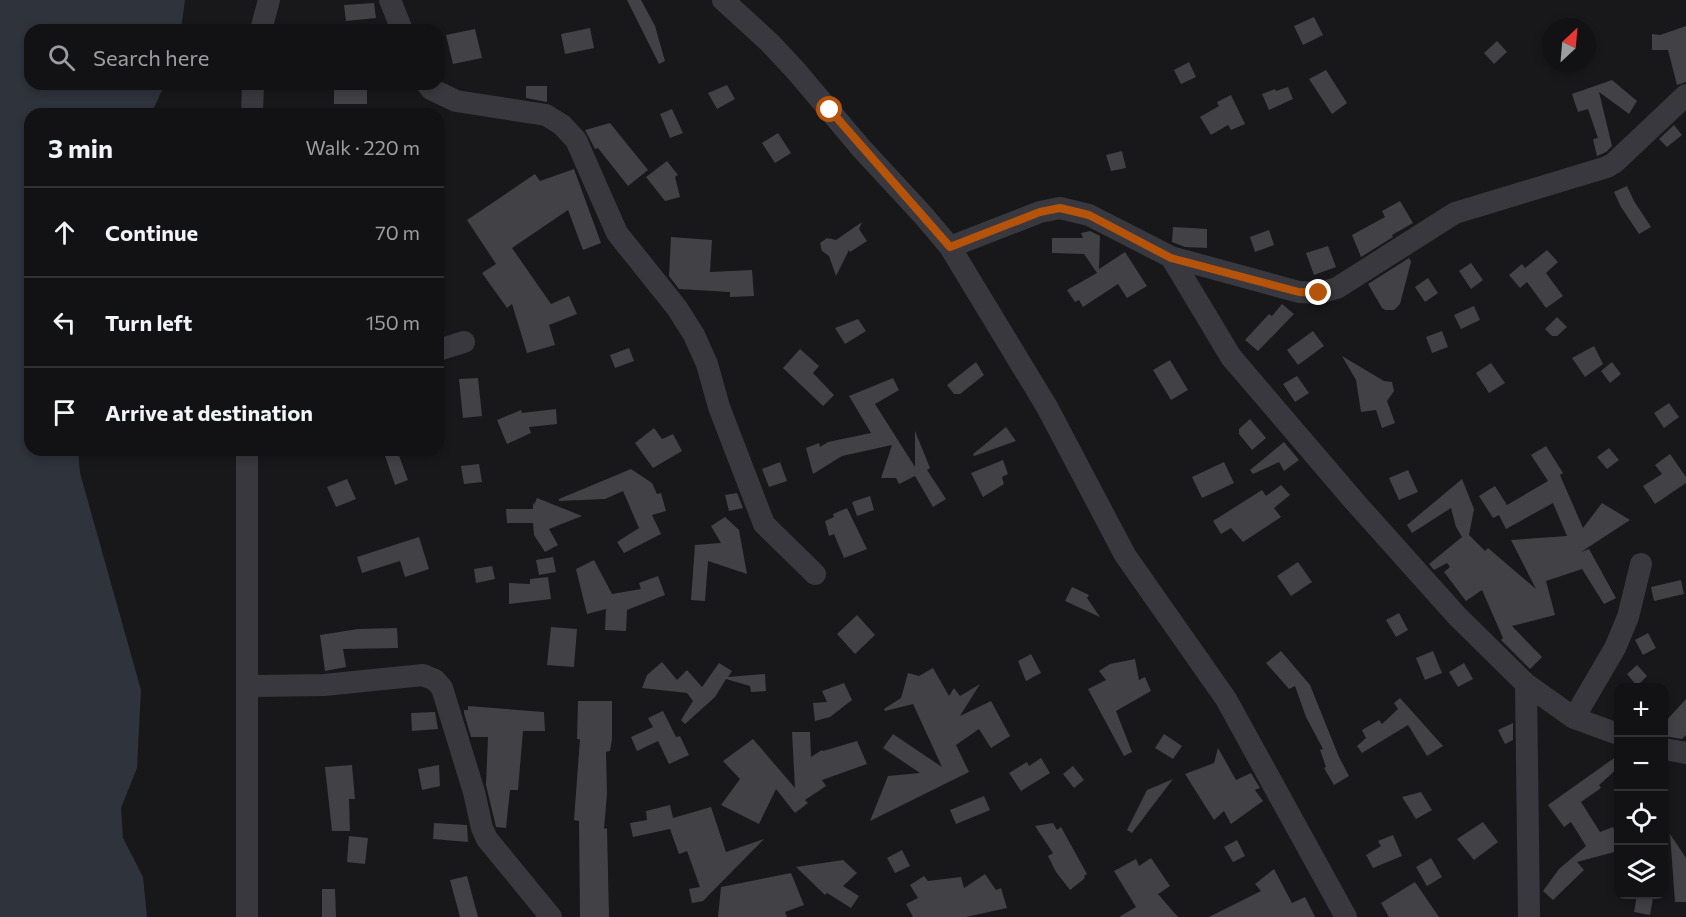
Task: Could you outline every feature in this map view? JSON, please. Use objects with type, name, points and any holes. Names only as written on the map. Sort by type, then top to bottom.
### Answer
[{"type":"street","points":[[263,24],[269,0]]},
{"type":"street","points":[[390,0],[400,24]]},
{"type":"street","points":[[723,0],[771,43],[950,247],[1047,407],[1125,555],[1226,699],[1346,917]]},
{"type":"street","points":[[252,108],[253,90]]},
{"type":"street","points":[[434,90],[456,101],[546,115],[562,125],[576,140],[617,233],[677,308],[694,335],[707,364],[719,407],[764,524],[815,574]]},
{"type":"street","points":[[950,247],[1040,212],[1060,208],[1089,215],[1171,258],[1299,292],[1319,293],[1337,288],[1455,213],[1614,163],[1686,95]]},
{"type":"street","points":[[1171,258],[1231,357],[1355,502],[1449,607],[1526,684],[1574,718],[1614,733]]},
{"type":"street","points":[[444,348],[464,342]]},
{"type":"street","points":[[247,456],[249,686],[247,917]]},
{"type":"street","points":[[1574,718],[1615,648],[1628,617],[1641,564]]},
{"type":"street","points":[[249,686],[324,685],[423,675],[435,680],[442,688],[454,722],[487,839],[552,917]]},
{"type":"street","points":[[1526,684],[1529,917]]},
{"type":"street","points":[[1668,750],[1686,753]]},
{"type":"shaded area","points":[[0,0],[185,0],[182,24],[24,24],[24,90],[162,90],[154,108],[24,108],[24,456],[79,456],[80,473],[141,690],[137,768],[121,808],[123,838],[143,877],[147,917],[0,917]]},
{"type":"building","points":[[627,0],[641,0],[655,26],[665,61],[659,64]]},
{"type":"building","points":[[374,3],[376,18],[346,21],[344,5]]},
{"type":"building","points":[[1314,17],[1323,35],[1303,45],[1294,26]]},
{"type":"building","points":[[1686,26],[1686,82],[1677,85],[1668,50],[1652,50],[1652,34],[1660,35]]},
{"type":"building","points":[[590,28],[594,48],[565,54],[561,34]]},
{"type":"building","points":[[475,29],[482,58],[453,64],[446,35]]},
{"type":"building","points":[[1497,41],[1507,52],[1494,64],[1484,53]]},
{"type":"building","points":[[1189,62],[1196,77],[1181,84],[1174,70]]},
{"type":"building","points":[[1326,70],[1347,103],[1332,114],[1309,79]]},
{"type":"building","points":[[1612,80],[1637,101],[1629,114],[1599,92],[1612,146],[1597,156],[1593,139],[1598,138],[1588,109],[1578,112],[1572,94]]},
{"type":"building","points":[[727,85],[735,99],[717,109],[708,93]]},
{"type":"building","points":[[526,86],[547,86],[547,102],[526,98]]},
{"type":"building","points":[[1288,87],[1293,99],[1269,110],[1262,94]]},
{"type":"building","points":[[334,90],[367,90],[367,104],[334,104]]},
{"type":"building","points":[[1231,95],[1245,124],[1231,130],[1228,125],[1211,135],[1200,117],[1219,106],[1217,102]]},
{"type":"building","points":[[672,109],[683,133],[670,138],[660,114]]},
{"type":"building","points":[[610,123],[648,170],[628,186],[598,148],[595,149],[585,130]]},
{"type":"building","points":[[1674,125],[1682,135],[1667,147],[1659,139]]},
{"type":"building","points":[[778,133],[791,153],[775,163],[762,143]]},
{"type":"building","points":[[1122,151],[1126,168],[1111,171],[1106,155]]},
{"type":"building","points":[[667,161],[678,175],[675,177],[680,197],[665,201],[646,177]]},
{"type":"building","points":[[574,169],[601,243],[583,250],[568,210],[512,248],[551,304],[569,296],[577,314],[549,325],[555,345],[527,353],[512,304],[507,308],[482,273],[496,264],[467,220],[535,174],[540,181]]},
{"type":"building","points":[[1627,186],[1651,227],[1639,234],[1614,192]]},
{"type":"building","points":[[1400,201],[1413,223],[1361,257],[1352,235],[1385,217],[1382,211]]},
{"type":"building","points":[[862,222],[859,229],[867,241],[850,252],[849,250],[836,276],[829,256],[822,251],[820,243],[827,238],[836,240]]},
{"type":"building","points":[[1173,227],[1207,229],[1207,248],[1185,247],[1172,242]]},
{"type":"building","points":[[1269,230],[1274,245],[1255,252],[1250,237]]},
{"type":"building","points":[[1090,231],[1100,236],[1099,269],[1125,252],[1147,286],[1127,298],[1118,284],[1083,307],[1079,300],[1075,302],[1067,290],[1097,273],[1084,254],[1052,253],[1052,238],[1083,238],[1081,233]]},
{"type":"building","points":[[671,237],[712,240],[710,272],[752,270],[754,296],[730,297],[730,292],[679,289],[669,276]]},
{"type":"building","points":[[1328,246],[1336,267],[1314,275],[1306,253]]},
{"type":"building","points":[[1547,250],[1558,262],[1546,273],[1563,296],[1546,308],[1527,282],[1520,288],[1509,275],[1522,264],[1525,268]]},
{"type":"building","points":[[1409,258],[1411,262],[1400,304],[1394,310],[1385,310],[1368,284]]},
{"type":"building","points":[[1471,263],[1483,280],[1471,289],[1459,271]]},
{"type":"building","points":[[1428,278],[1438,293],[1425,302],[1415,287]]},
{"type":"building","points":[[1282,304],[1294,314],[1258,351],[1245,340],[1269,314],[1272,316]]},
{"type":"building","points":[[1474,306],[1480,320],[1461,329],[1454,315]]},
{"type":"building","points":[[1557,317],[1567,327],[1557,336],[1552,336],[1545,329]]},
{"type":"building","points":[[858,319],[866,331],[845,344],[835,328]]},
{"type":"building","points":[[1313,331],[1324,346],[1298,365],[1287,350]]},
{"type":"building","points":[[1442,331],[1448,347],[1432,353],[1426,337]]},
{"type":"building","points":[[1594,346],[1603,364],[1585,377],[1572,358]]},
{"type":"building","points":[[629,348],[634,361],[615,368],[610,355]]},
{"type":"building","points":[[800,349],[819,366],[813,373],[834,395],[823,406],[783,368]]},
{"type":"building","points":[[1342,356],[1384,381],[1392,382],[1394,391],[1387,401],[1395,423],[1382,428],[1376,410],[1361,412],[1356,380]]},
{"type":"building","points":[[1170,360],[1188,390],[1171,400],[1153,370]]},
{"type":"building","points":[[976,362],[984,375],[960,394],[954,394],[947,385]]},
{"type":"building","points":[[1612,362],[1621,374],[1610,383],[1601,371]]},
{"type":"building","points":[[1491,363],[1505,383],[1489,393],[1476,373]]},
{"type":"building","points":[[1297,376],[1309,393],[1295,402],[1283,384]]},
{"type":"building","points":[[478,378],[482,416],[463,418],[459,379]]},
{"type":"building","points":[[893,378],[899,390],[875,404],[915,467],[915,431],[930,468],[927,470],[946,499],[933,507],[915,476],[899,484],[896,478],[881,478],[892,445],[842,456],[813,474],[806,448],[819,443],[820,447],[828,442],[871,433],[849,396]]},
{"type":"building","points":[[1669,403],[1679,417],[1664,428],[1654,413]]},
{"type":"building","points":[[556,409],[557,424],[529,427],[531,433],[507,444],[497,420],[521,410],[522,413]]},
{"type":"building","points":[[1250,419],[1266,438],[1252,450],[1239,434],[1239,429]]},
{"type":"building","points":[[1006,427],[1016,441],[974,456],[973,454]]},
{"type":"building","points":[[654,428],[662,439],[673,434],[682,451],[653,468],[635,443]]},
{"type":"building","points":[[1284,442],[1299,460],[1284,471],[1279,462],[1253,474],[1250,470]]},
{"type":"building","points":[[1546,446],[1563,473],[1560,475],[1583,528],[1602,503],[1630,520],[1581,552],[1589,549],[1616,598],[1604,604],[1582,569],[1546,581],[1555,615],[1512,626],[1542,657],[1530,669],[1501,640],[1503,638],[1482,590],[1466,601],[1444,572],[1450,567],[1447,563],[1434,570],[1429,564],[1462,537],[1456,527],[1451,508],[1412,533],[1407,525],[1462,479],[1474,509],[1469,535],[1485,551],[1488,548],[1536,589],[1511,540],[1567,536],[1553,503],[1506,529],[1499,515],[1493,518],[1479,496],[1495,486],[1507,505],[1548,481],[1531,455]]},
{"type":"building","points":[[1609,448],[1619,460],[1607,469],[1597,457]]},
{"type":"building","points":[[1670,454],[1686,477],[1686,483],[1655,504],[1643,486],[1662,474],[1655,465]]},
{"type":"building","points":[[385,456],[399,456],[408,480],[395,485]]},
{"type":"building","points":[[1003,460],[1008,474],[1002,477],[1004,484],[983,497],[971,473]]},
{"type":"building","points":[[780,462],[787,481],[769,487],[762,469]]},
{"type":"building","points":[[1224,462],[1234,483],[1202,498],[1192,477]]},
{"type":"building","points":[[479,464],[482,482],[464,484],[461,466]]},
{"type":"building","points":[[631,469],[652,483],[657,494],[661,493],[666,511],[652,515],[661,534],[624,553],[617,542],[639,528],[623,491],[605,499],[559,501],[559,499]]},
{"type":"building","points":[[1408,470],[1418,492],[1399,500],[1389,478]]},
{"type":"building","points":[[347,479],[356,499],[336,507],[327,487]]},
{"type":"building","points":[[1281,485],[1290,495],[1274,508],[1281,517],[1243,542],[1231,528],[1221,534],[1213,521],[1262,490],[1266,496]]},
{"type":"building","points":[[737,493],[743,508],[729,511],[725,495]]},
{"type":"building","points":[[870,496],[874,510],[857,516],[852,502]]},
{"type":"building","points":[[537,498],[582,516],[549,529],[558,545],[545,552],[534,535],[533,523],[507,523],[506,509],[533,509],[533,502],[534,505]]},
{"type":"building","points":[[847,508],[867,549],[844,558],[834,534],[829,536],[825,521],[834,517],[833,514]]},
{"type":"building","points":[[725,517],[739,530],[747,574],[708,561],[705,601],[691,600],[695,545],[721,543],[711,526]]},
{"type":"building","points":[[419,537],[429,569],[405,577],[400,561],[362,573],[357,557]]},
{"type":"building","points":[[553,557],[556,572],[539,575],[536,560]]},
{"type":"building","points":[[594,560],[612,594],[641,589],[639,583],[658,576],[665,595],[627,610],[626,631],[605,630],[606,609],[587,614],[576,569]]},
{"type":"building","points":[[1298,562],[1312,582],[1291,596],[1277,576]]},
{"type":"building","points":[[492,566],[495,579],[476,583],[474,569]]},
{"type":"building","points":[[548,577],[551,599],[509,604],[509,583],[530,584],[530,579]]},
{"type":"building","points":[[1681,580],[1684,594],[1654,601],[1651,587]]},
{"type":"building","points":[[1072,587],[1089,595],[1087,598],[1100,617],[1065,601]]},
{"type":"building","points":[[1399,613],[1408,630],[1396,637],[1386,620]]},
{"type":"building","points":[[857,615],[875,635],[855,654],[837,634]]},
{"type":"building","points":[[551,627],[577,629],[574,667],[547,665]]},
{"type":"building","points":[[397,628],[398,648],[343,649],[346,667],[325,671],[320,635],[358,629]]},
{"type":"building","points":[[1648,633],[1656,648],[1643,655],[1635,640]]},
{"type":"building","points":[[1281,651],[1310,685],[1349,776],[1334,785],[1324,768],[1326,767],[1320,750],[1323,749],[1306,717],[1295,686],[1289,689],[1266,663]]},
{"type":"building","points":[[1433,651],[1442,673],[1425,680],[1416,658]]},
{"type":"building","points":[[1031,654],[1041,673],[1026,681],[1018,661]]},
{"type":"building","points":[[1135,659],[1139,680],[1145,677],[1151,691],[1116,711],[1132,752],[1124,756],[1088,689],[1106,680],[1099,671],[1110,664]]},
{"type":"building","points":[[662,662],[677,680],[687,670],[702,687],[719,663],[732,671],[728,677],[765,674],[766,691],[751,692],[750,686],[726,679],[715,697],[685,724],[681,720],[693,701],[687,693],[642,688],[647,675]]},
{"type":"building","points":[[1464,663],[1473,679],[1458,687],[1449,672]]},
{"type":"building","points":[[1637,665],[1647,676],[1640,683],[1634,683],[1627,674]]},
{"type":"building","points":[[933,668],[949,696],[954,688],[960,696],[980,684],[960,716],[991,701],[1010,736],[991,748],[979,729],[956,745],[969,772],[870,821],[888,776],[920,773],[883,748],[893,734],[942,767],[913,704],[885,711],[884,709],[901,698],[908,673],[919,676]]},
{"type":"building","points":[[844,683],[852,700],[830,717],[815,721],[813,703],[827,702],[822,691]]},
{"type":"building","points":[[1400,698],[1443,746],[1427,756],[1408,725],[1362,753],[1357,746],[1366,738],[1362,730],[1379,720],[1382,724],[1398,709],[1394,703]]},
{"type":"building","points":[[1686,699],[1686,735],[1682,739],[1668,737],[1668,719]]},
{"type":"building","points":[[578,701],[612,701],[612,739],[610,751],[606,752],[607,794],[604,829],[607,828],[609,917],[580,917],[579,821],[574,820],[580,739],[577,739]]},
{"type":"building","points":[[468,706],[544,712],[545,731],[523,731],[518,790],[510,790],[506,828],[496,827],[486,785],[488,737],[471,737],[464,713],[464,710],[468,710]]},
{"type":"building","points":[[663,711],[676,737],[680,736],[689,755],[669,764],[658,741],[637,751],[631,737],[653,727],[648,718]]},
{"type":"building","points":[[435,712],[438,729],[412,731],[411,713]]},
{"type":"building","points":[[1513,723],[1513,740],[1505,744],[1498,730]]},
{"type":"building","points":[[792,732],[810,732],[811,757],[822,750],[857,741],[867,764],[822,780],[826,786],[805,800],[808,803],[795,813],[776,789],[759,824],[721,805],[740,779],[723,761],[753,739],[795,788]]},
{"type":"building","points":[[1164,734],[1182,746],[1173,759],[1155,748]]},
{"type":"building","points":[[1218,748],[1236,780],[1251,773],[1260,788],[1255,790],[1263,801],[1231,824],[1224,811],[1214,820],[1185,774],[1214,763]]},
{"type":"building","points":[[1041,758],[1050,773],[1021,791],[1009,773],[1027,762],[1029,766]]},
{"type":"building","points":[[1614,758],[1614,772],[1599,785],[1601,788],[1581,802],[1600,832],[1613,827],[1614,852],[1577,862],[1584,870],[1553,900],[1543,891],[1559,869],[1586,846],[1571,822],[1564,827],[1548,805]]},
{"type":"building","points":[[352,765],[355,799],[349,799],[350,831],[332,831],[325,767]]},
{"type":"building","points":[[439,765],[440,786],[422,790],[418,769]]},
{"type":"building","points":[[1073,766],[1084,780],[1074,788],[1063,774]]},
{"type":"building","points":[[1173,779],[1132,833],[1127,830],[1147,790]]},
{"type":"building","points":[[1421,792],[1432,810],[1416,819],[1402,797]]},
{"type":"building","points":[[984,796],[990,810],[956,824],[950,810]]},
{"type":"building","points":[[670,805],[673,818],[711,807],[726,852],[764,839],[703,901],[692,903],[689,889],[700,887],[687,851],[679,854],[670,829],[633,837],[630,823],[647,820],[646,811]]},
{"type":"building","points":[[1483,822],[1498,842],[1474,860],[1457,839]]},
{"type":"building","points":[[434,823],[467,825],[468,842],[433,839]]},
{"type":"building","points":[[1053,823],[1057,830],[1061,827],[1087,874],[1070,890],[1056,872],[1048,856],[1053,853],[1035,826]]},
{"type":"building","points":[[1670,834],[1686,858],[1686,902],[1675,902]]},
{"type":"building","points":[[1393,835],[1402,856],[1373,868],[1366,855],[1381,846],[1378,841]]},
{"type":"building","points":[[349,836],[368,838],[365,864],[347,862]]},
{"type":"building","points":[[1237,840],[1245,856],[1233,862],[1224,847]]},
{"type":"building","points":[[902,850],[910,866],[895,873],[887,858]]},
{"type":"building","points":[[1151,858],[1170,886],[1158,894],[1178,917],[1119,917],[1136,907],[1114,871],[1136,859],[1139,866]]},
{"type":"building","points":[[1431,858],[1442,877],[1427,886],[1416,867]]},
{"type":"building","points":[[843,860],[857,873],[843,886],[859,896],[851,908],[827,893],[825,895],[796,867]]},
{"type":"building","points":[[1274,869],[1292,903],[1305,897],[1315,917],[1209,917],[1261,891],[1255,884]]},
{"type":"building","points":[[791,873],[804,905],[785,912],[787,917],[718,917],[721,887]]},
{"type":"building","points":[[985,874],[996,890],[1001,888],[1007,908],[966,917],[913,917],[906,904],[918,898],[910,885],[924,876],[928,881],[961,877],[964,888]]},
{"type":"building","points":[[467,876],[478,917],[460,917],[450,880]]},
{"type":"building","points":[[1415,882],[1439,917],[1389,917],[1381,903]]},
{"type":"building","points":[[322,889],[335,889],[336,917],[322,917]]},
{"type":"building","points":[[1636,899],[1653,899],[1650,915],[1634,912]]},
{"type":"route","points":[[830,110],[950,247],[1040,212],[1060,208],[1089,215],[1171,258],[1299,292],[1319,293]]}]
